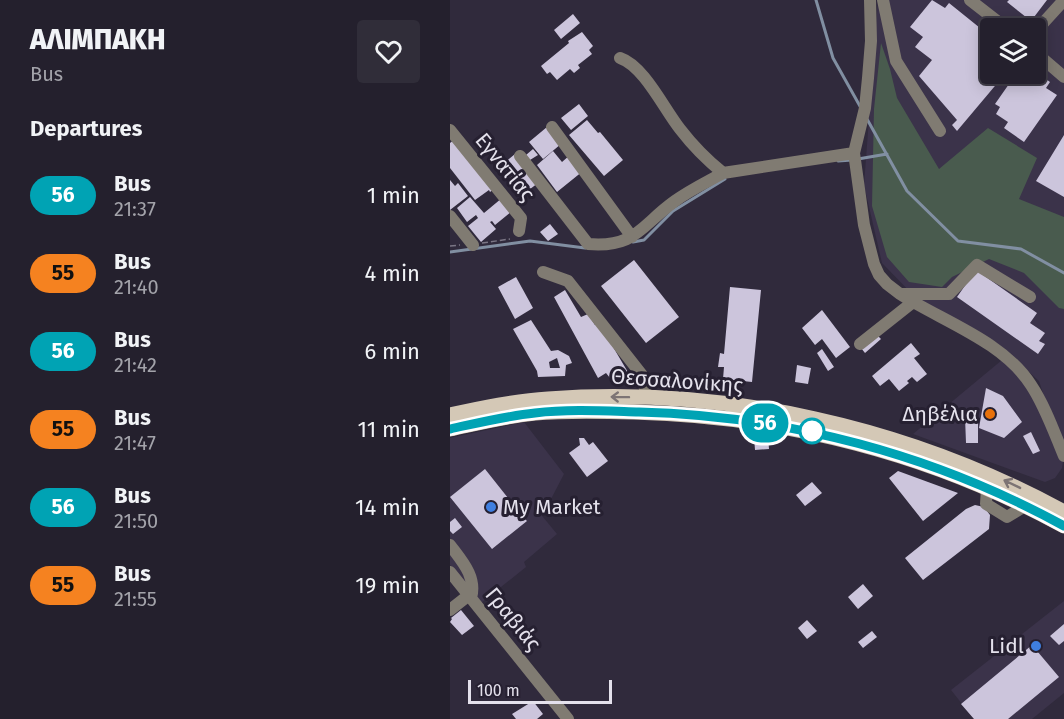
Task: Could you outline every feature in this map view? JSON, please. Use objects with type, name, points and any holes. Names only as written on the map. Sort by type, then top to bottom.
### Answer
[{"type":"main road","name":"Θεσσαλονίκης","points":[[450,415],[511,403],[547,399],[647,398],[722,403],[761,409],[857,428],[912,444],[999,478],[1064,512]]},
{"type":"main road","name":"Θεσσαλονίκης","points":[[450,429],[523,415],[559,412],[669,413],[728,417],[780,425],[831,436],[909,458],[987,488],[1064,526]]},
{"type":"street","points":[[870,0],[871,41],[865,108],[854,153],[864,225],[874,264],[886,284],[992,347],[1020,371],[1037,395],[1064,456]]},
{"type":"street","points":[[883,0],[896,61],[940,131]]},
{"type":"street","points":[[970,0],[993,18]]},
{"type":"street","points":[[1046,20],[1064,0]]},
{"type":"street","points":[[620,58],[635,65],[699,153],[723,173]]},
{"type":"street","points":[[1046,61],[1064,77]]},
{"type":"street","points":[[552,127],[632,237]]},
{"type":"street","name":"Εγνατίας","points":[[450,130],[521,218],[519,231]]},
{"type":"street","points":[[520,156],[588,244],[614,244],[632,237],[675,201],[723,173],[854,153]]},
{"type":"street","points":[[450,216],[473,245]]},
{"type":"street","points":[[900,294],[949,294],[978,265],[1030,297]]},
{"type":"street","points":[[543,272],[568,280],[642,375],[647,398]]},
{"type":"street","points":[[860,344],[913,302]]},
{"type":"street","points":[[450,545],[471,576],[473,583],[470,597],[450,610]]},
{"type":"street","name":"Γραβιάς","points":[[450,572],[566,718]]},
{"type":"path","points":[[450,246],[507,240],[514,238],[519,231]]},
{"type":"shaded area","points":[[878,0],[1064,0],[1064,457],[1039,381],[997,343],[916,298],[882,263],[864,185]]},
{"type":"shaded area","name":"Δηβέλια","points":[[1002,360],[1015,369],[1034,395],[1063,462],[1055,478],[1045,482],[913,434]]},
{"type":"shaded area","points":[[524,422],[564,474],[551,499],[538,511],[557,534],[524,562],[526,567],[481,603],[450,565],[450,438]]},
{"type":"shaded area","name":"Lidl","points":[[1064,601],[1064,693],[1032,719],[974,719],[951,690]]},
{"type":"green space","points":[[881,43],[897,98],[939,169],[988,128],[1037,158],[1019,199],[1064,217],[1064,309],[1059,308],[1024,273],[989,259],[952,277],[942,287],[909,282],[887,257],[872,206],[874,109]]},
{"type":"building","points":[[932,0],[945,8],[949,3],[980,28],[980,84],[997,84],[957,131],[952,125],[957,120],[919,76],[932,60],[915,47],[923,37],[910,27]]},
{"type":"building","points":[[1009,0],[1047,0],[1033,18],[1027,18],[1007,2]]},
{"type":"building","points":[[573,14],[580,23],[561,39],[554,30]]},
{"type":"building","points":[[582,32],[593,46],[589,50],[592,54],[578,65],[580,68],[574,73],[570,69],[557,80],[550,72],[547,74],[541,66],[569,43],[568,41]]},
{"type":"building","points":[[1046,79],[1050,82],[1046,88],[1057,95],[1024,142],[1004,128],[1008,122],[996,114],[1000,107],[995,104],[1009,84],[1046,84]]},
{"type":"building","points":[[579,104],[588,116],[571,130],[561,118]]},
{"type":"building","points":[[587,120],[623,160],[604,176],[569,135]]},
{"type":"building","points":[[547,127],[561,144],[543,159],[529,142]]},
{"type":"building","points":[[1064,135],[1064,197],[1036,181]]},
{"type":"building","points":[[455,139],[495,188],[475,200],[450,168],[450,143]]},
{"type":"building","points":[[533,149],[538,155],[530,160],[526,155]]},
{"type":"building","points":[[553,151],[562,162],[570,155],[583,171],[557,192],[537,165]]},
{"type":"building","points":[[515,154],[538,183],[521,196],[498,168]]},
{"type":"building","points":[[450,180],[455,186],[458,183],[468,196],[450,210]]},
{"type":"building","points":[[470,197],[484,213],[502,198],[512,211],[495,225],[492,221],[490,222],[496,229],[481,242],[468,226],[478,218],[476,215],[467,222],[457,208]]},
{"type":"building","points":[[550,224],[558,234],[548,241],[540,232]]},
{"type":"building","points":[[634,260],[679,317],[646,343],[601,286]]},
{"type":"building","points":[[976,270],[1037,313],[1030,323],[1045,333],[1039,341],[1045,344],[1038,354],[957,297]]},
{"type":"building","points":[[516,277],[533,308],[515,319],[498,287]]},
{"type":"building","points":[[730,287],[761,290],[752,382],[723,379],[724,367],[718,367],[720,353],[724,354]]},
{"type":"building","points":[[565,290],[581,317],[588,314],[595,325],[599,323],[629,374],[621,379],[614,376],[610,378],[606,373],[598,378],[554,297]]},
{"type":"building","points":[[822,310],[850,347],[836,358],[822,339],[815,345],[802,328]]},
{"type":"building","points":[[531,320],[551,351],[558,350],[569,356],[572,363],[566,365],[565,376],[538,377],[537,371],[513,329]],"holes":[[[557,358],[560,368],[550,368],[549,362]]]},
{"type":"building","points":[[877,335],[881,339],[865,353],[861,348]]},
{"type":"building","points":[[911,343],[920,354],[914,358],[927,374],[917,382],[912,377],[907,381],[909,383],[899,391],[889,379],[880,386],[872,376]]},
{"type":"building","points":[[822,349],[834,367],[828,371],[817,353]]},
{"type":"building","points":[[797,365],[811,368],[808,384],[795,382]]},
{"type":"building","points":[[986,388],[1003,396],[1022,422],[1004,438],[979,428]]},
{"type":"building","points":[[965,417],[978,417],[978,443],[966,443]]},
{"type":"building","points":[[1031,432],[1040,451],[1033,454],[1023,436]]},
{"type":"building","points":[[768,436],[769,449],[755,450],[754,437]]},
{"type":"building","points":[[579,438],[584,438],[589,445],[593,442],[608,461],[587,477],[569,453],[580,445]]},
{"type":"building","name":"My Market","points":[[485,469],[512,503],[517,498],[528,511],[522,516],[527,521],[492,549],[450,497]]},
{"type":"building","points":[[898,471],[958,493],[923,521],[889,478]]},
{"type":"building","points":[[812,482],[822,493],[805,506],[796,495]]},
{"type":"building","points":[[975,505],[984,507],[990,515],[989,529],[923,580],[905,558],[966,509]]},
{"type":"building","points":[[455,518],[462,527],[453,534],[450,531],[450,522]]},
{"type":"building","points":[[863,584],[873,596],[858,609],[848,597]]},
{"type":"building","points":[[461,610],[474,626],[462,635],[450,622],[451,618]]},
{"type":"building","points":[[807,620],[817,631],[807,639],[798,628]]},
{"type":"building","points":[[1064,624],[1064,641],[1059,645],[1050,636]]},
{"type":"building","points":[[872,631],[877,637],[863,648],[858,642]]},
{"type":"building","points":[[1032,645],[1059,677],[1008,719],[974,719],[961,704]]},
{"type":"building","points":[[533,701],[543,714],[537,719],[516,719],[512,714]]},
{"type":"waterway","points":[[816,0],[833,58],[861,108]]},
{"type":"waterway","points":[[867,119],[907,191],[958,241],[1021,249],[1064,273]]},
{"type":"waterway","points":[[858,159],[887,154]]},
{"type":"waterway","points":[[838,161],[852,160]]},
{"type":"waterway","points":[[633,242],[644,240],[673,211],[725,179]]},
{"type":"waterway","points":[[450,252],[530,241],[585,248]]},
{"type":"bus line","name":"56","points":[[450,429],[535,413],[590,411],[728,417],[780,425],[878,448],[927,465],[999,493],[1064,526]]},
{"type":"place","name":"Δηβέλια","points":[[990,414]]},
{"type":"place","name":"My Market","points":[[491,507]]},
{"type":"place","name":"Lidl","points":[[1036,646]]}]
